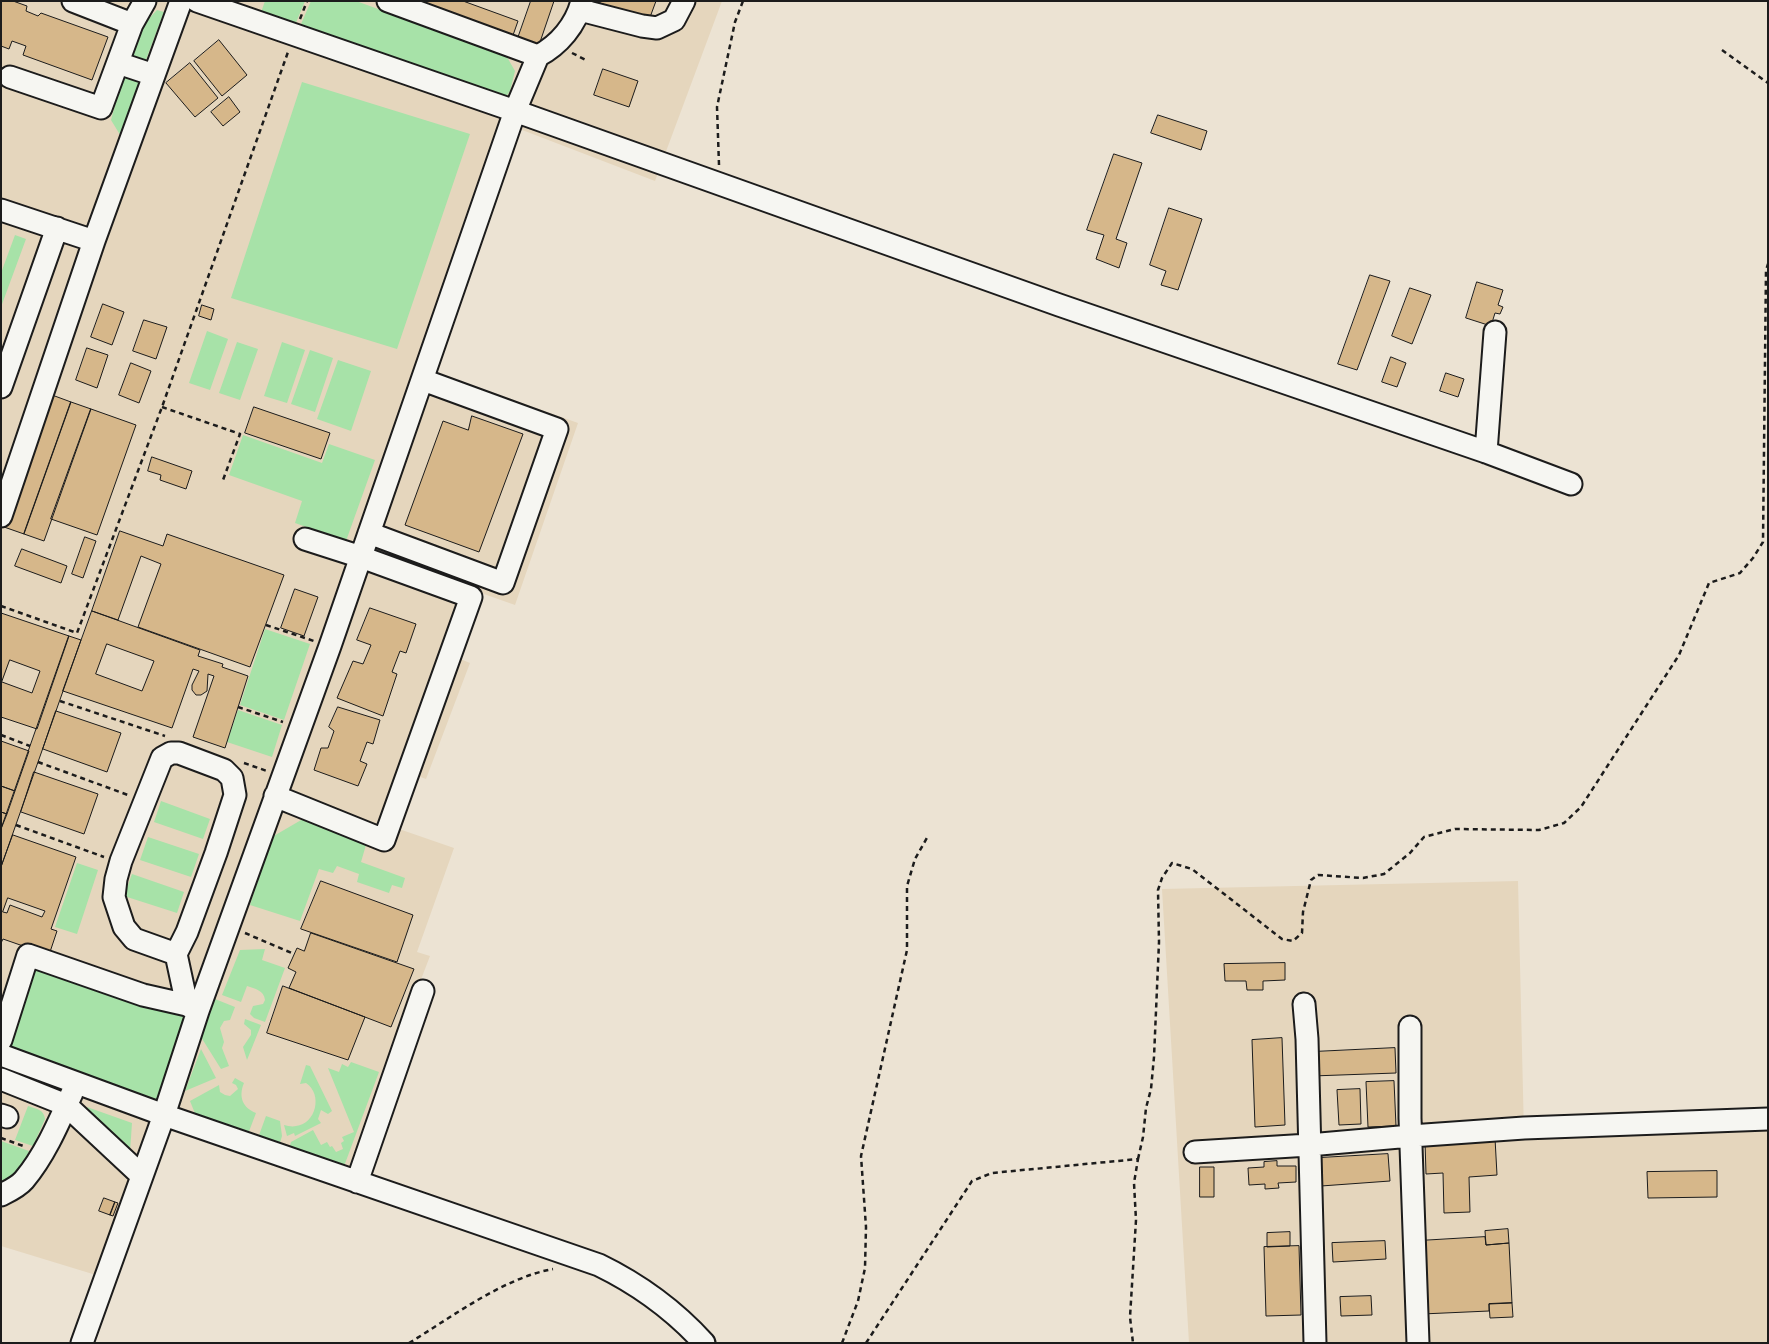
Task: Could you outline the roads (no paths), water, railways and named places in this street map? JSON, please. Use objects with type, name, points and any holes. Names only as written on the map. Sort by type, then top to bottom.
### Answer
[{"type":"street","points":[[72,1],[132,24]]},
{"type":"street","points":[[10,77],[101,108],[132,24],[145,1]]},
{"type":"street","points":[[154,1],[186,4],[294,35],[515,111],[1059,305],[1486,452],[1572,484]]},
{"type":"street","points":[[388,1],[538,56]]},
{"type":"street","points":[[82,1343],[164,1115],[192,1008],[275,796],[330,646],[515,111],[538,56],[552,47],[565,34],[577,18],[581,5],[642,26],[657,28],[674,20],[684,1]]},
{"type":"street","points":[[1,516],[9,467],[154,75],[186,4]]},
{"type":"street","points":[[118,63],[154,75]]},
{"type":"street","points":[[1,210],[94,241]]},
{"type":"street","points":[[1,387],[56,228]]},
{"type":"street","points":[[1486,452],[1496,332]]},
{"type":"street","points":[[369,534],[503,583],[556,428],[423,380]]},
{"type":"street","points":[[275,796],[384,840],[471,597],[305,539]]},
{"type":"street","points":[[176,954],[134,939],[124,927],[114,896],[121,861],[162,758],[171,753],[179,753],[224,770],[232,778],[235,795],[187,932],[176,954],[192,1008]]},
{"type":"street","points":[[1,1040],[28,955],[143,995],[192,1008]]},
{"type":"street","points":[[357,1182],[423,992]]},
{"type":"street","points":[[1304,1004],[1307,1039],[1315,1343]]},
{"type":"street","points":[[1410,1027],[1411,1136],[1418,1343]]},
{"type":"street","points":[[1,1055],[164,1115],[599,1265],[627,1280],[662,1304],[689,1327],[704,1343]]},
{"type":"street","points":[[1,1079],[66,1105],[142,1176]]},
{"type":"street","points":[[1,1195],[12,1190],[24,1180],[42,1152],[77,1082]]},
{"type":"street","points":[[1195,1152],[1309,1146],[1411,1136],[1573,1126],[1768,1119]]}]
